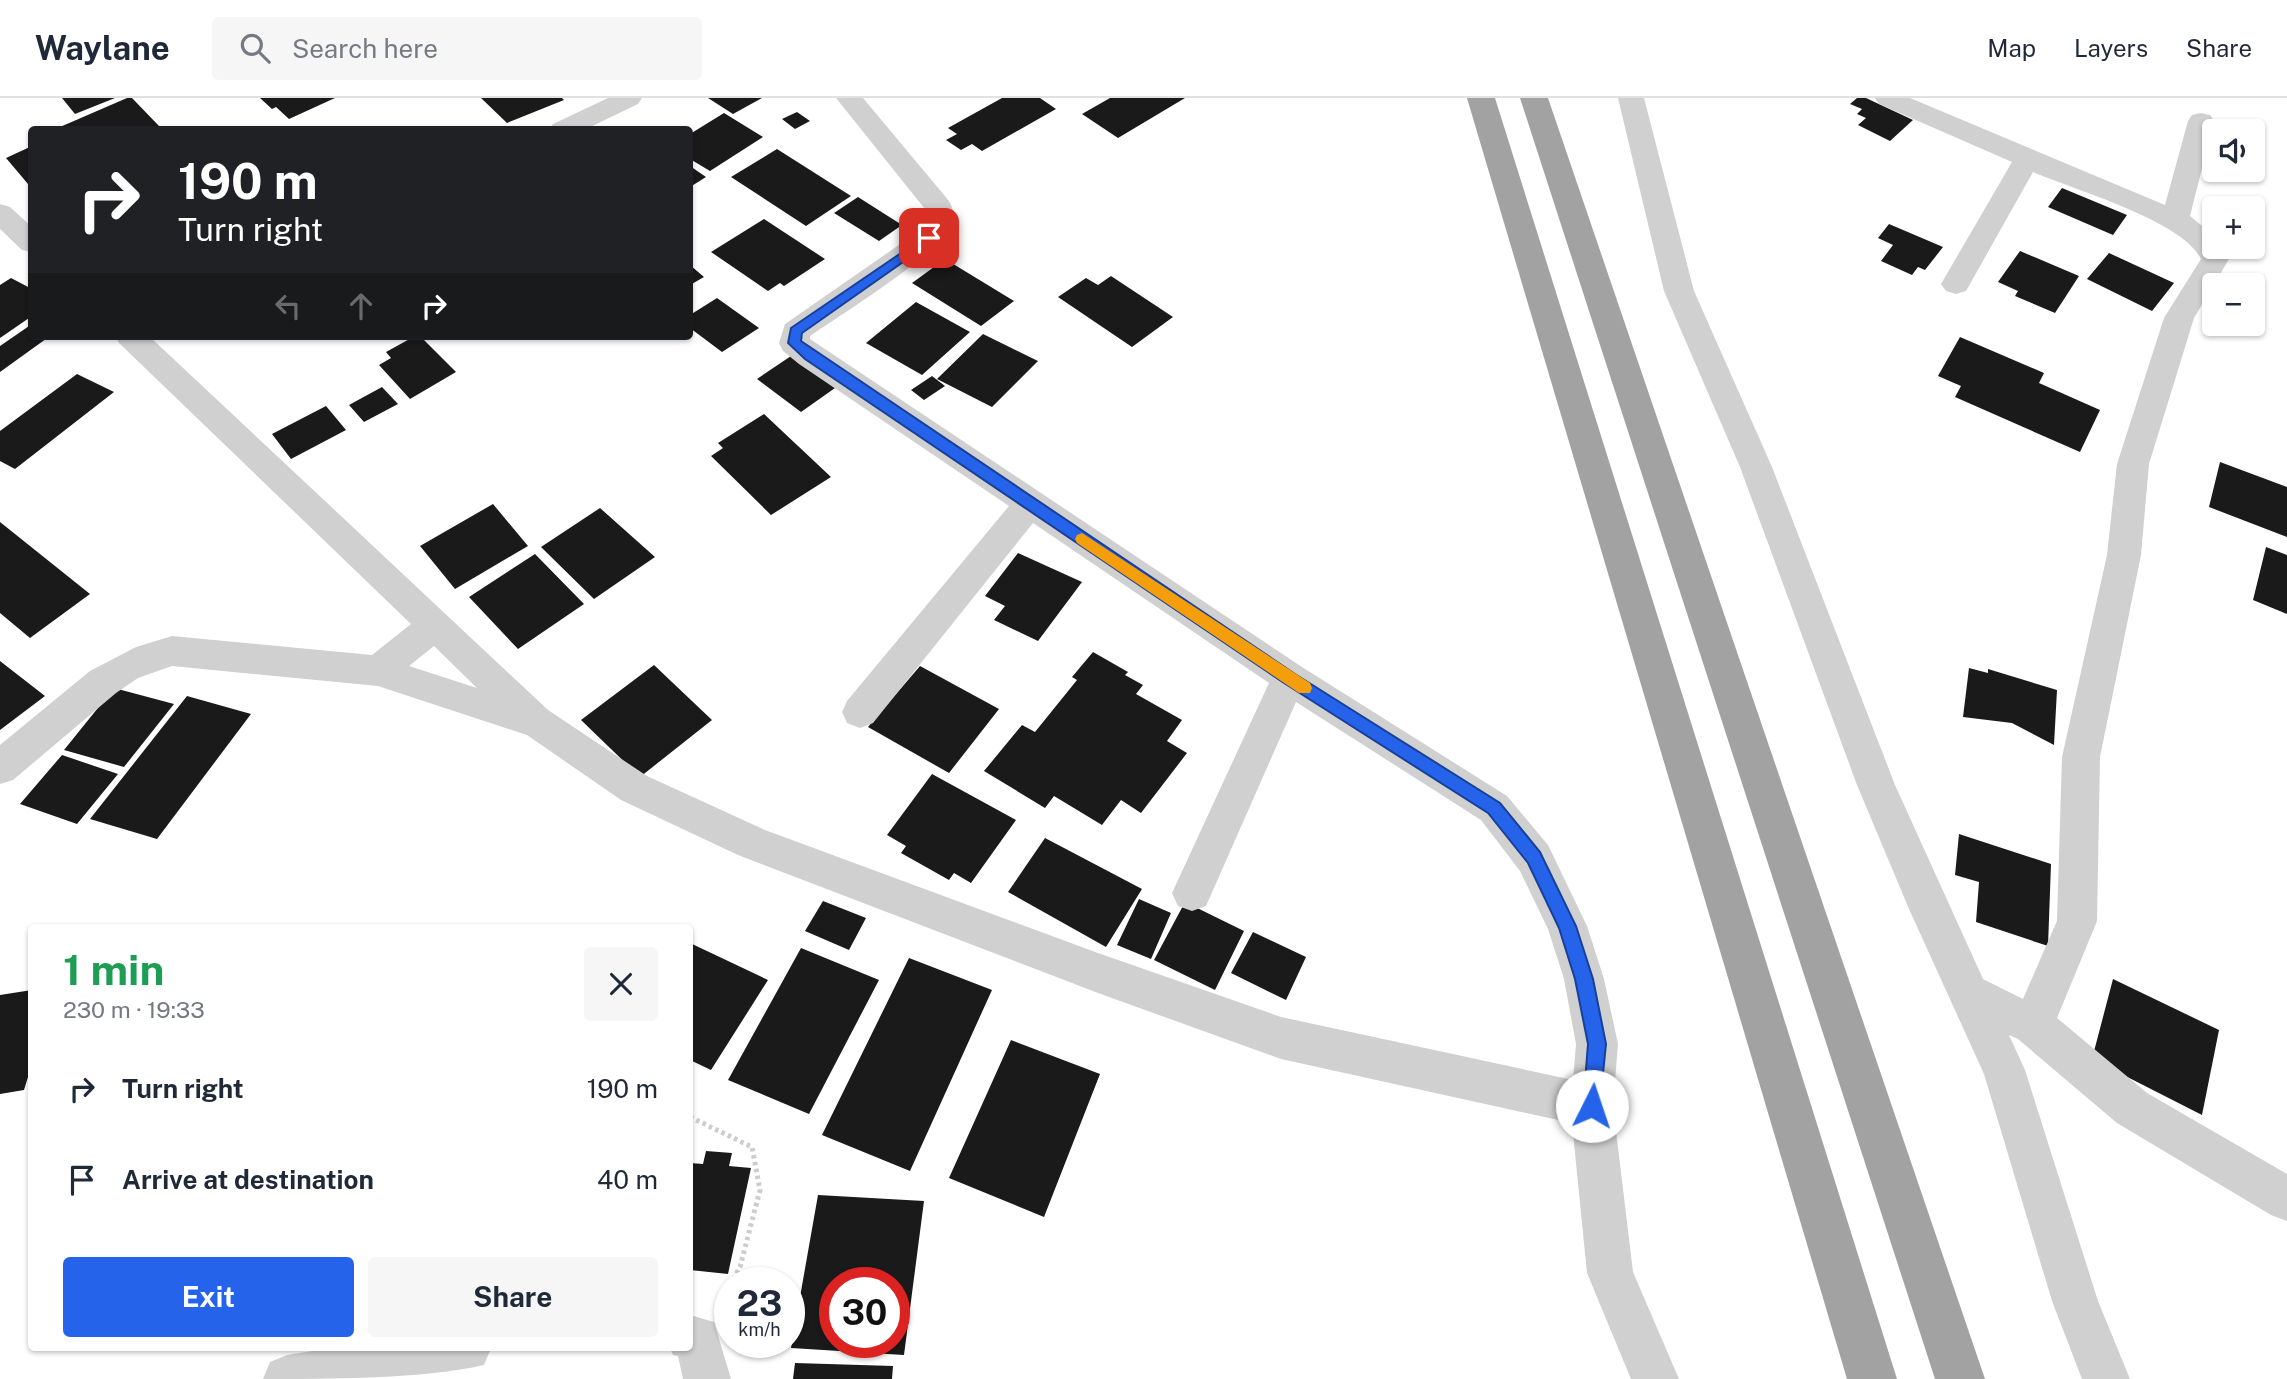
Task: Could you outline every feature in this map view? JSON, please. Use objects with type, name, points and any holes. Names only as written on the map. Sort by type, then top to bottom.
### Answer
[{"type":"highway","points":[[1481,98],[1872,1379]]},
{"type":"highway","points":[[1534,98],[1960,1379]]},
{"type":"street","points":[[570,126],[629,98]]},
{"type":"street","points":[[849,98],[939,207],[940,223],[929,238],[796,331],[794,343],[1289,678],[1494,808],[1534,858],[1567,926],[1584,979],[1597,1044],[1592,1106],[1610,1273],[1655,1379]]},
{"type":"street","points":[[1631,98],[1679,291],[1756,467],[1882,797],[1929,909],[2004,1070],[2075,1301],[2106,1379]]},
{"type":"street","points":[[1888,98],[2027,159],[2175,219],[2210,247],[2215,259],[2179,318],[2133,464],[2124,555],[2081,757],[2077,921],[2033,1025]]},
{"type":"street","points":[[2175,219],[2201,121]]},
{"type":"street","points":[[1956,284],[2027,159]]},
{"type":"street","points":[[0,213],[28,239]]},
{"type":"street","points":[[134,340],[539,723],[634,788],[752,843],[1098,973],[1281,1038],[1592,1106]]},
{"type":"street","points":[[860,712],[1030,504]]},
{"type":"street","points":[[378,671],[435,625]]},
{"type":"street","points":[[0,768],[122,668],[150,654],[172,651],[378,671],[539,723]]},
{"type":"street","points":[[1192,893],[1289,678]]},
{"type":"street","points":[[1968,993],[2033,1025],[2132,1108],[2287,1199]]},
{"type":"street","points":[[693,1338],[697,1339],[707,1379]]},
{"type":"street","points":[[287,1379],[450,1351]]},
{"type":"path","points":[[693,1118],[752,1147],[760,1190],[740,1267]]},
{"type":"building","points":[[62,98],[115,98],[75,114]]},
{"type":"building","points":[[132,98],[159,126],[62,126]]},
{"type":"building","points":[[260,98],[335,98],[289,119]]},
{"type":"building","points":[[481,98],[562,98],[564,100],[507,123]]},
{"type":"building","points":[[708,98],[762,98],[733,114]]},
{"type":"building","points":[[1002,98],[1040,98],[1056,109],[982,151],[972,144],[961,150],[946,140],[957,134],[948,128]]},
{"type":"building","points":[[1110,98],[1185,98],[1118,138],[1082,114]]},
{"type":"building","points":[[1857,98],[1866,98],[1913,120],[1890,141],[1858,125],[1866,118],[1857,114],[1862,109],[1850,104]]},
{"type":"building","points":[[797,112],[810,121],[795,129],[782,119]]},
{"type":"building","points":[[724,113],[763,137],[710,171],[693,161],[693,132]]},
{"type":"building","points":[[28,148],[28,184],[6,158]]},
{"type":"building","points":[[777,149],[851,196],[806,226],[731,177]]},
{"type":"building","points":[[693,168],[706,177],[693,185]]},
{"type":"building","points":[[2062,188],[2127,215],[2113,235],[2048,207]]},
{"type":"building","points":[[858,197],[902,225],[879,241],[834,213]]},
{"type":"building","points":[[764,219],[825,259],[784,286],[780,283],[768,291],[711,252]]},
{"type":"building","points":[[1889,224],[1943,247],[1925,270],[1918,267],[1912,275],[1881,261],[1893,245],[1878,238]]},
{"type":"building","points":[[2020,251],[2079,276],[2055,313],[2015,296],[2018,291],[1998,282]]},
{"type":"building","points":[[2109,253],[2174,283],[2152,311],[2087,279]]},
{"type":"building","points":[[945,259],[1014,301],[981,326],[912,283]]},
{"type":"building","points":[[693,268],[704,277],[693,283]]},
{"type":"building","points":[[1111,276],[1173,317],[1132,347],[1058,297],[1086,278],[1098,285]]},
{"type":"building","points":[[11,278],[28,287],[28,319],[0,338],[0,285]]},
{"type":"building","points":[[717,298],[759,328],[722,352],[693,330],[693,313]]},
{"type":"building","points":[[916,302],[970,332],[922,375],[866,343]]},
{"type":"building","points":[[28,327],[28,340],[44,340],[0,372],[0,346]]},
{"type":"building","points":[[983,334],[1038,361],[992,407],[937,379]]},
{"type":"building","points":[[1960,337],[2044,373],[2039,383],[2100,410],[2080,452],[1955,397],[1961,386],[1938,376]]},
{"type":"building","points":[[408,340],[424,340],[456,372],[410,399],[379,365],[391,358],[386,352]]},
{"type":"building","points":[[791,356],[835,388],[801,412],[757,379]]},
{"type":"building","points":[[77,374],[114,392],[15,469],[0,461],[0,431]]},
{"type":"building","points":[[932,376],[945,386],[924,400],[911,390]]},
{"type":"building","points":[[382,387],[398,404],[364,422],[349,405]]},
{"type":"building","points":[[326,406],[346,430],[291,459],[272,434]]},
{"type":"building","points":[[764,414],[831,477],[771,515],[711,456],[723,448],[718,443]]},
{"type":"building","points":[[2220,462],[2287,487],[2287,537],[2209,507]]},
{"type":"building","points":[[493,504],[528,546],[455,589],[420,546]]},
{"type":"building","points":[[600,508],[655,557],[594,599],[541,547]]},
{"type":"building","points":[[0,522],[90,594],[30,638],[0,613]]},
{"type":"building","points":[[2266,547],[2287,555],[2287,614],[2253,600]]},
{"type":"building","points":[[1018,553],[1082,582],[1038,641],[994,620],[1005,606],[985,596]]},
{"type":"building","points":[[535,554],[584,604],[518,649],[469,597]]},
{"type":"building","points":[[1093,652],[1128,672],[1125,675],[1143,685],[1136,694],[1182,720],[1167,741],[1187,753],[1141,813],[1121,800],[1102,825],[1054,796],[1045,808],[984,771],[1022,725],[1035,732],[1077,680],[1072,677]]},
{"type":"building","points":[[0,661],[45,696],[0,730]]},
{"type":"building","points":[[654,665],[712,720],[640,777],[581,720]]},
{"type":"building","points":[[920,666],[999,709],[949,773],[868,727]]},
{"type":"building","points":[[1969,668],[1988,673],[1988,669],[2057,690],[2054,745],[2012,723],[1963,717]]},
{"type":"building","points":[[114,688],[174,704],[124,767],[64,750]]},
{"type":"building","points":[[187,696],[251,714],[157,839],[90,819]]},
{"type":"building","points":[[62,755],[118,774],[77,824],[20,804]]},
{"type":"building","points":[[932,774],[1016,820],[971,883],[954,873],[949,880],[901,853],[906,846],[887,835]]},
{"type":"building","points":[[1959,834],[2051,864],[2048,946],[1976,922],[1979,882],[1955,875]]},
{"type":"building","points":[[1045,838],[1142,889],[1106,947],[1008,892]]},
{"type":"building","points":[[1139,899],[1171,913],[1151,959],[1117,945]]},
{"type":"building","points":[[823,901],[866,918],[849,950],[805,931]]},
{"type":"building","points":[[1185,902],[1244,931],[1215,990],[1154,960]]},
{"type":"building","points":[[1253,932],[1306,957],[1286,1000],[1231,973]]},
{"type":"building","points":[[693,944],[768,980],[711,1070],[693,1061]]},
{"type":"building","points":[[801,948],[879,980],[809,1114],[728,1080]]},
{"type":"building","points":[[909,958],[992,990],[910,1171],[822,1135]]},
{"type":"building","points":[[2113,979],[2219,1030],[2202,1115],[2092,1059]]},
{"type":"building","points":[[28,991],[28,1077],[24,1090],[0,1094],[0,995]]},
{"type":"building","points":[[1011,1040],[1100,1074],[1044,1217],[949,1178]]},
{"type":"building","points":[[706,1151],[732,1153],[729,1166],[751,1168],[730,1267],[714,1267],[714,1273],[693,1270],[693,1163],[703,1164]]},
{"type":"building","points":[[818,1195],[924,1201],[910,1309],[910,1267],[819,1267],[819,1350],[805,1349],[805,1269]]},
{"type":"building","points":[[795,1363],[893,1366],[892,1379],[793,1379]]},
{"type":"slow traffic","points":[[1082,539],[1304,688]]},
{"type":"route","points":[[929,238],[796,331],[794,343],[1289,678],[1494,808],[1534,858],[1567,926],[1584,979],[1597,1044],[1592,1106]]}]
